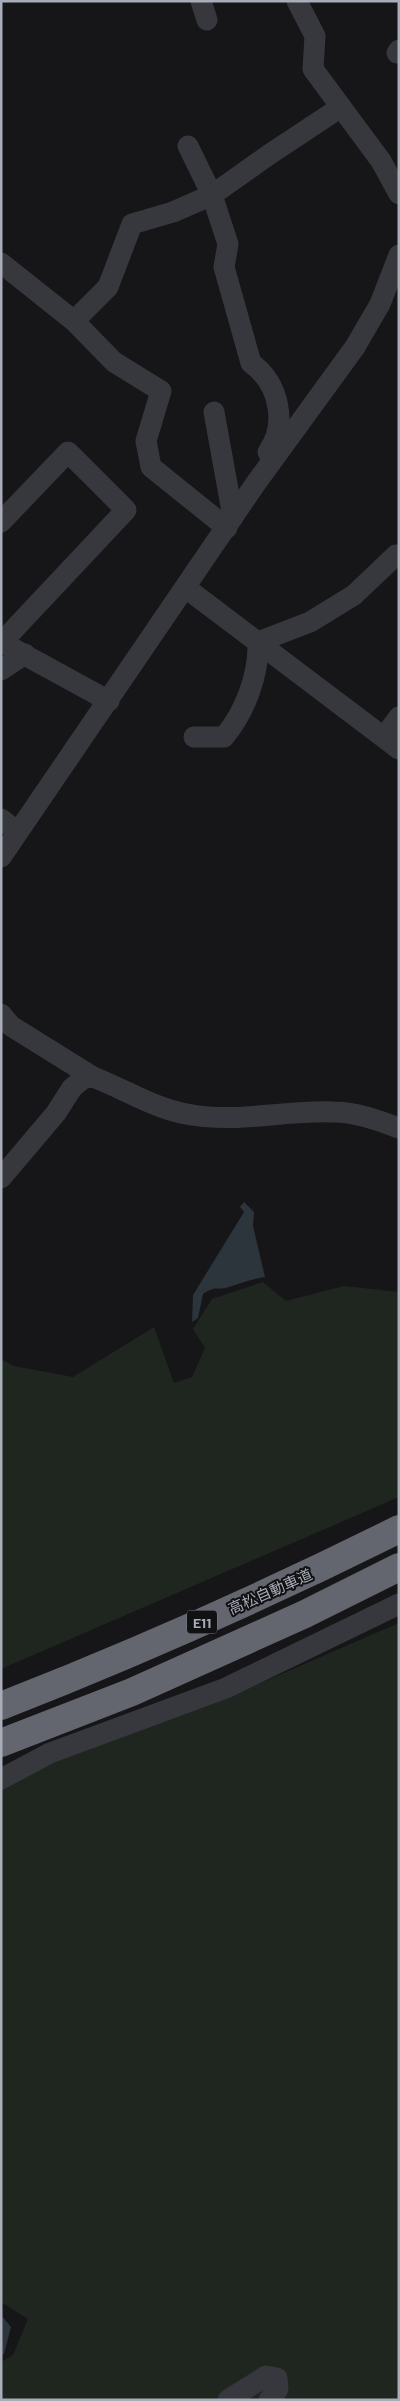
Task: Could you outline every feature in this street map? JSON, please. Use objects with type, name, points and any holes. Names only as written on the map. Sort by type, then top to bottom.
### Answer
[{"type":"highway","name":"高松自動車道","points":[[1,1706],[125,1656],[310,1574],[399,1529]]},
{"type":"highway","name":"E11","points":[[1,1743],[132,1692],[305,1614],[399,1568]]},
{"type":"street","points":[[298,1],[315,36],[313,69],[382,161],[399,194]]},
{"type":"street","points":[[74,321],[108,287],[132,224],[173,212],[212,195],[341,107]]},
{"type":"street","points":[[188,146],[212,195],[228,244],[224,267],[251,363],[272,384],[280,420],[276,441],[254,473],[256,483]]},
{"type":"street","points":[[1,857],[256,483],[354,347],[380,304],[399,255]]},
{"type":"street","points":[[1,263],[74,321],[114,362],[161,391],[146,441],[151,467],[230,522]]},
{"type":"street","points":[[214,412],[230,522]]},
{"type":"street","points":[[1,522],[68,452],[126,510],[2,642],[109,701]]},
{"type":"street","points":[[258,642],[310,622],[354,595],[396,555],[399,557]]},
{"type":"street","points":[[186,588],[391,743],[399,717]]},
{"type":"street","points":[[194,737],[224,737],[238,720],[258,661],[258,642]]},
{"type":"street","points":[[1,670],[25,654]]},
{"type":"street","points":[[1,819],[18,832]]},
{"type":"street","points":[[1,1014],[11,1026],[93,1077],[152,1105],[193,1116],[246,1117],[334,1112],[354,1114],[399,1128]]},
{"type":"street","points":[[1,1178],[56,1113],[72,1088],[84,1078],[93,1077]]},
{"type":"street","points":[[1,1779],[50,1753],[226,1688],[399,1604]]},
{"type":"street","points":[[228,2400],[266,2376],[276,2378],[278,2389],[269,2400]]},
{"type":"shaded area","points":[[244,1202],[254,1212],[253,1226],[265,1277],[225,1288],[214,1289],[203,1294],[198,1318],[192,1322],[193,1295],[244,1212],[240,1207]]},
{"type":"shaded area","points":[[263,1282],[286,1301],[344,1286],[399,1292],[399,1497],[1,1669],[1,1359],[14,1366],[73,1377],[154,1327],[174,1383],[192,1377],[205,1348],[193,1329],[212,1299]]},
{"type":"shaded area","points":[[399,1623],[399,2400],[1,2400],[1,2362],[13,2355],[28,2319],[1,2302],[1,1786],[51,1760],[226,1698]]},
{"type":"shaded area","points":[[1,2315],[11,2327],[4,2354],[1,2356]]}]
